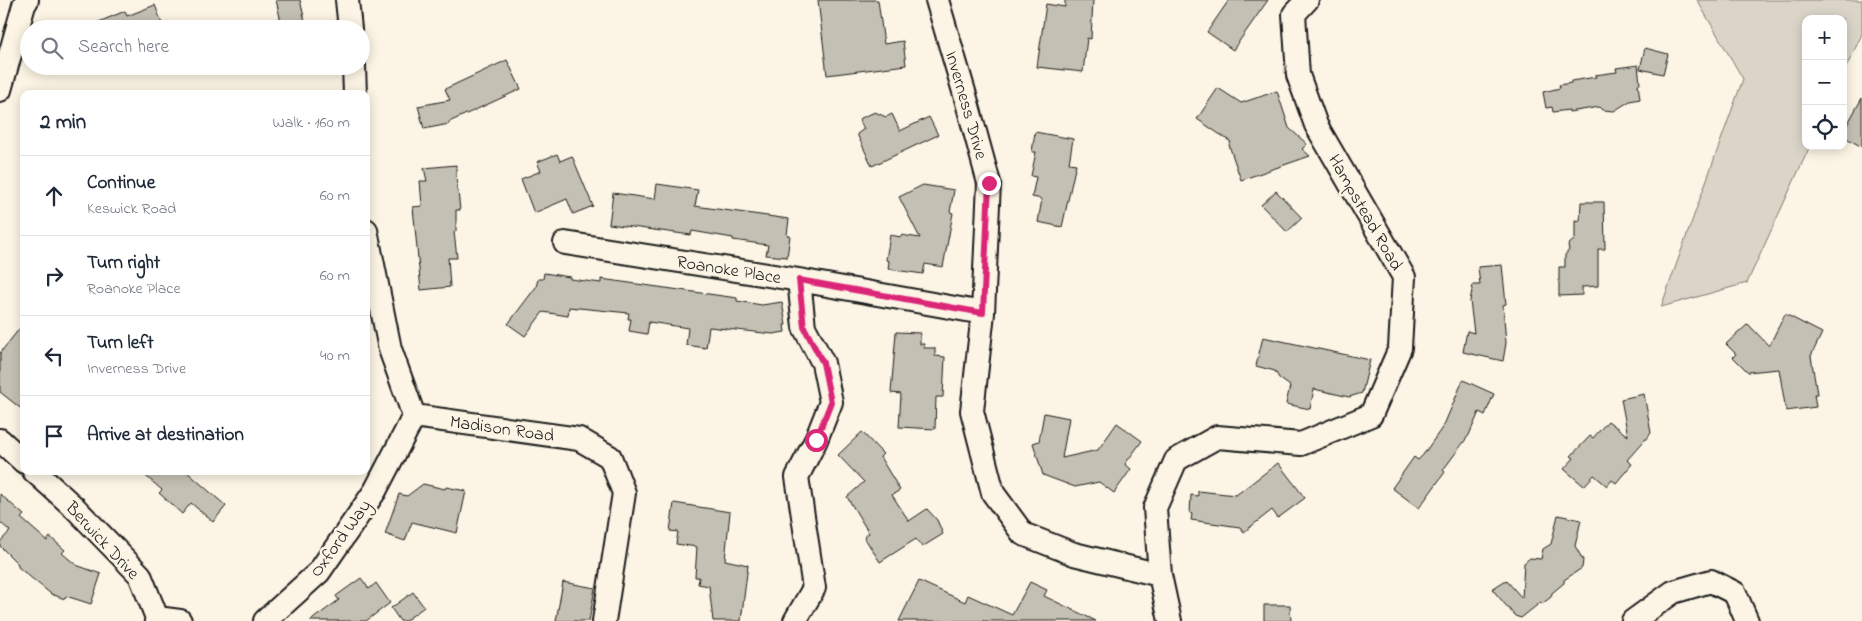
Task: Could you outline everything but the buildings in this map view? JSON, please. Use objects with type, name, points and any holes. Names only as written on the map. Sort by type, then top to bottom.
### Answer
[{"type":"street","points":[[0,90],[27,0]]},
{"type":"street","points":[[347,0],[349,20]]},
{"type":"street","name":"Inverness Drive","points":[[937,0],[989,183],[983,313],[972,411],[993,492],[1023,534],[1074,554],[1160,575]]},
{"type":"street","name":"Hampstead Road","points":[[1170,621],[1160,575],[1155,508],[1176,460],[1217,437],[1301,444],[1371,415],[1400,348],[1404,277],[1316,125],[1298,75],[1294,14],[1307,0]]},
{"type":"street","points":[[354,75],[355,90]]},
{"type":"street","name":"Roanoke Place","points":[[564,243],[799,280],[983,313]]},
{"type":"street","points":[[370,250],[390,349],[414,416]]},
{"type":"street","points":[[795,621],[814,588],[797,478],[816,440],[831,402],[823,363],[804,327],[799,280]]},
{"type":"street","name":"Oxford Way","points":[[265,621],[319,572],[375,491],[414,416]]},
{"type":"street","name":"Madison Road","points":[[414,416],[579,439],[610,457],[624,494],[604,621]]},
{"type":"street","points":[[0,440],[20,458]]},
{"type":"street","name":"Berwick Drive","points":[[38,475],[75,508],[140,575],[156,620]]},
{"type":"street","points":[[1633,621],[1673,592],[1711,581],[1735,593],[1747,621]]},
{"type":"street","points":[[156,620],[180,621]]},
{"type":"shaded area","points":[[1697,0],[1862,0],[1862,34],[1847,66],[1847,15],[1802,15],[1802,150],[1808,150],[1747,283],[1661,307],[1743,79]]},
{"type":"route","points":[[816,440],[831,402],[823,363],[804,327],[799,280],[983,313],[989,183]]}]
